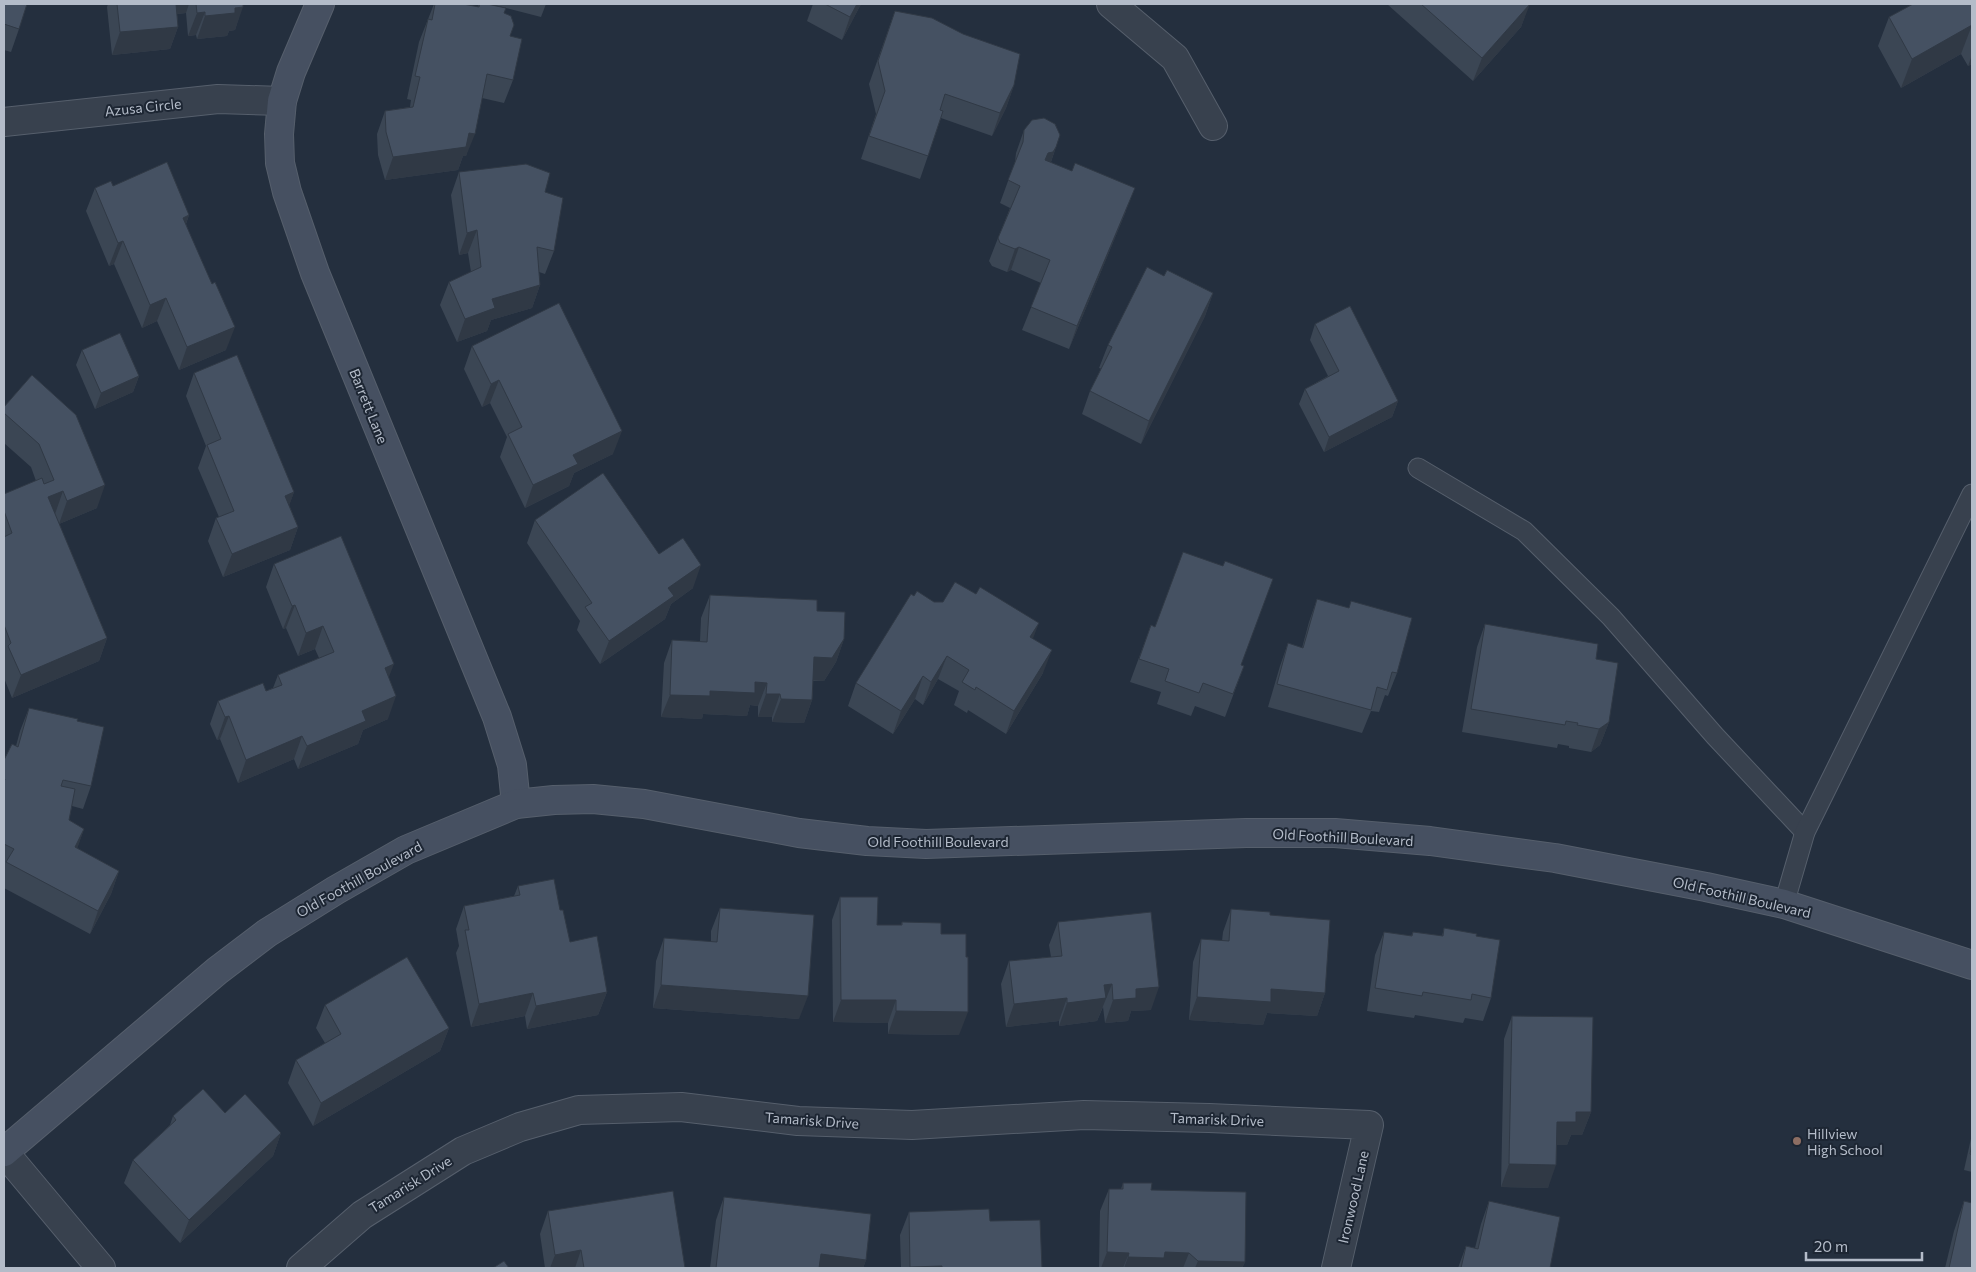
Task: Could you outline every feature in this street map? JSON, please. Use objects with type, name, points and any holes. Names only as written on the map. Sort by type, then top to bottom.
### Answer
[{"type":"street","name":"Barrett Lane","points":[[320,4],[291,72],[282,101],[279,134],[280,162],[295,220],[315,274],[497,716],[512,765],[516,804]]},
{"type":"street","points":[[1111,4],[1175,58],[1213,126]]},
{"type":"street","name":"Azusa Circle","points":[[4,122],[218,99],[282,101]]},
{"type":"street","name":"Old Foothill Boulevard","points":[[4,1152],[217,971],[267,932],[406,850],[516,804],[593,799],[644,804],[799,834],[867,842],[926,844],[1246,833],[1335,833],[1430,842],[1555,858],[1784,904],[1972,965]]},
{"type":"street","name":"Tamarisk Drive","points":[[301,1268],[362,1215],[463,1151],[520,1127],[579,1110],[681,1107],[798,1121],[912,1125],[1084,1115],[1209,1118],[1370,1126]]},
{"type":"street","name":"Ironwood Lane","points":[[1336,1268],[1370,1126]]},
{"type":"street","points":[[4,1152],[101,1268]]},
{"type":"lane","points":[[1418,468],[1524,531],[1611,617],[1715,736],[1805,832]]},
{"type":"lane","points":[[1784,904],[1805,832],[1972,494]]},
{"type":"building","points":[[4,4],[27,4],[19,29],[4,24]]},
{"type":"building","points":[[117,4],[176,4],[178,27],[120,32]]},
{"type":"building","points":[[196,4],[243,4],[243,7],[235,8],[235,13],[205,16],[205,12],[197,13]]},
{"type":"building","points":[[435,4],[463,4],[479,7],[480,4],[487,4],[506,8],[504,13],[511,16],[514,25],[510,36],[522,39],[513,80],[487,74],[475,134],[469,133],[466,147],[393,157],[386,132],[385,111],[413,107],[420,77],[415,76],[428,19],[432,20]]},
{"type":"building","points":[[825,4],[857,4],[850,17]]},
{"type":"building","points":[[1421,4],[1530,4],[1482,58]]},
{"type":"building","points":[[1913,4],[1972,4],[1972,25],[1912,59],[1889,17]]},
{"type":"building","points":[[895,11],[932,18],[963,34],[1020,54],[1014,85],[1000,113],[945,94],[940,110],[943,111],[928,156],[869,136],[885,91],[878,61]]},
{"type":"building","points":[[1044,118],[1055,124],[1060,135],[1053,152],[1048,153],[1045,160],[1072,171],[1075,163],[1135,188],[1077,326],[1031,307],[1050,260],[1019,247],[1015,249],[1000,243],[998,238],[1020,186],[1008,180],[1023,142],[1024,130],[1032,120]]},
{"type":"building","points":[[167,162],[189,215],[183,218],[212,284],[215,282],[235,327],[187,347],[166,298],[150,305],[123,241],[118,243],[95,188],[111,181],[113,186]]},
{"type":"building","points":[[526,164],[550,173],[545,192],[563,198],[554,251],[537,247],[540,285],[492,299],[495,308],[465,319],[449,282],[481,267],[477,230],[467,233],[459,172]]},
{"type":"building","points":[[1147,267],[1164,276],[1167,270],[1213,293],[1149,421],[1090,391],[1112,347],[1108,345]]},
{"type":"building","points":[[559,303],[622,431],[573,455],[578,464],[533,485],[508,434],[522,427],[499,380],[491,384],[472,346]]},
{"type":"building","points":[[1350,306],[1398,401],[1329,437],[1305,389],[1339,371],[1315,324]]},
{"type":"building","points":[[120,333],[139,376],[101,393],[82,350]]},
{"type":"building","points":[[237,355],[294,492],[285,496],[298,527],[232,554],[216,518],[234,511],[207,445],[221,439],[194,373]]},
{"type":"building","points":[[32,375],[76,415],[105,485],[67,501],[63,491],[48,497],[107,638],[21,675],[8,646],[11,643],[4,625],[4,537],[12,533],[4,511],[4,494],[42,478],[44,484],[54,480],[39,444],[4,413],[4,407]]},
{"type":"building","points":[[603,473],[659,554],[683,538],[701,565],[668,588],[674,596],[609,641],[585,607],[592,603],[535,520]]},
{"type":"building","points":[[341,536],[394,664],[385,668],[396,696],[362,711],[366,721],[307,746],[302,736],[246,760],[229,716],[225,717],[218,701],[263,683],[266,691],[282,685],[278,675],[334,652],[323,626],[306,633],[295,605],[292,606],[274,564]]},
{"type":"building","points":[[1183,552],[1223,566],[1225,561],[1273,579],[1241,665],[1244,666],[1233,694],[1203,683],[1199,693],[1165,681],[1169,669],[1139,659],[1151,625],[1155,627]]},
{"type":"building","points":[[955,582],[976,594],[980,587],[1039,623],[1030,637],[1052,650],[1014,711],[976,687],[975,690],[962,682],[969,670],[947,656],[931,682],[923,676],[901,711],[856,683],[911,594],[914,596],[917,591],[934,602],[943,602]]},
{"type":"building","points":[[710,595],[817,600],[817,611],[845,612],[844,639],[832,658],[814,657],[812,700],[781,699],[780,694],[766,694],[767,683],[755,682],[755,693],[710,691],[710,696],[670,695],[672,640],[707,642]]},
{"type":"building","points":[[1317,599],[1349,608],[1351,601],[1412,618],[1397,673],[1392,672],[1387,690],[1377,687],[1371,710],[1277,684],[1288,643],[1303,648]]},
{"type":"building","points":[[1485,624],[1598,644],[1596,659],[1618,663],[1609,722],[1599,729],[1566,721],[1565,725],[1471,709]]},
{"type":"building","points":[[29,708],[104,727],[91,786],[63,780],[61,786],[75,789],[69,820],[84,829],[75,847],[119,871],[98,911],[6,862],[14,849],[4,844],[4,760],[12,744],[18,747]]},
{"type":"building","points":[[554,879],[560,910],[563,910],[570,942],[597,936],[607,992],[536,1006],[533,993],[479,1004],[465,930],[469,930],[464,906],[520,895],[518,886]]},
{"type":"building","points":[[840,897],[878,897],[877,925],[902,925],[902,922],[941,923],[941,934],[966,934],[968,1012],[896,1011],[896,1000],[841,1000]]},
{"type":"building","points":[[720,908],[814,915],[808,996],[661,985],[664,938],[717,942]]},
{"type":"building","points":[[1231,909],[1270,912],[1270,915],[1330,920],[1325,993],[1271,989],[1271,1002],[1197,997],[1201,939],[1229,941]]},
{"type":"building","points":[[1151,912],[1159,987],[1136,989],[1136,998],[1113,1000],[1112,984],[1104,985],[1106,998],[1067,1003],[1067,998],[1014,1004],[1009,961],[1062,956],[1058,922]]},
{"type":"building","points":[[1444,928],[1500,940],[1491,998],[1472,994],[1471,1000],[1423,992],[1422,996],[1375,988],[1384,932],[1412,936],[1413,932],[1443,936]]},
{"type":"building","points":[[407,957],[449,1028],[321,1103],[296,1060],[341,1034],[325,1005]]},
{"type":"building","points":[[1512,1016],[1593,1017],[1591,1112],[1576,1112],[1576,1122],[1557,1122],[1556,1165],[1509,1164]]},
{"type":"building","points":[[203,1089],[225,1113],[245,1094],[281,1133],[189,1220],[133,1160],[176,1120],[173,1116]]},
{"type":"building","points":[[1123,1183],[1152,1183],[1151,1190],[1246,1192],[1245,1262],[1198,1261],[1189,1253],[1165,1252],[1164,1258],[1128,1257],[1129,1253],[1107,1252],[1109,1189],[1123,1189]]},
{"type":"building","points":[[673,1191],[685,1268],[584,1268],[581,1250],[555,1255],[548,1211]]},
{"type":"building","points":[[724,1197],[871,1214],[866,1260],[821,1254],[819,1268],[716,1268]]},
{"type":"building","points":[[1489,1201],[1560,1217],[1550,1268],[1461,1268],[1466,1246],[1478,1249]]},
{"type":"building","points":[[1964,1201],[1972,1203],[1972,1268],[1949,1268]]},
{"type":"building","points":[[989,1209],[990,1221],[1040,1220],[1042,1268],[910,1267],[909,1212]]},
{"type":"building","points":[[504,1261],[509,1268],[493,1268]]},
{"type":"place","name":"Hillview High School","points":[[1797,1141]]}]
